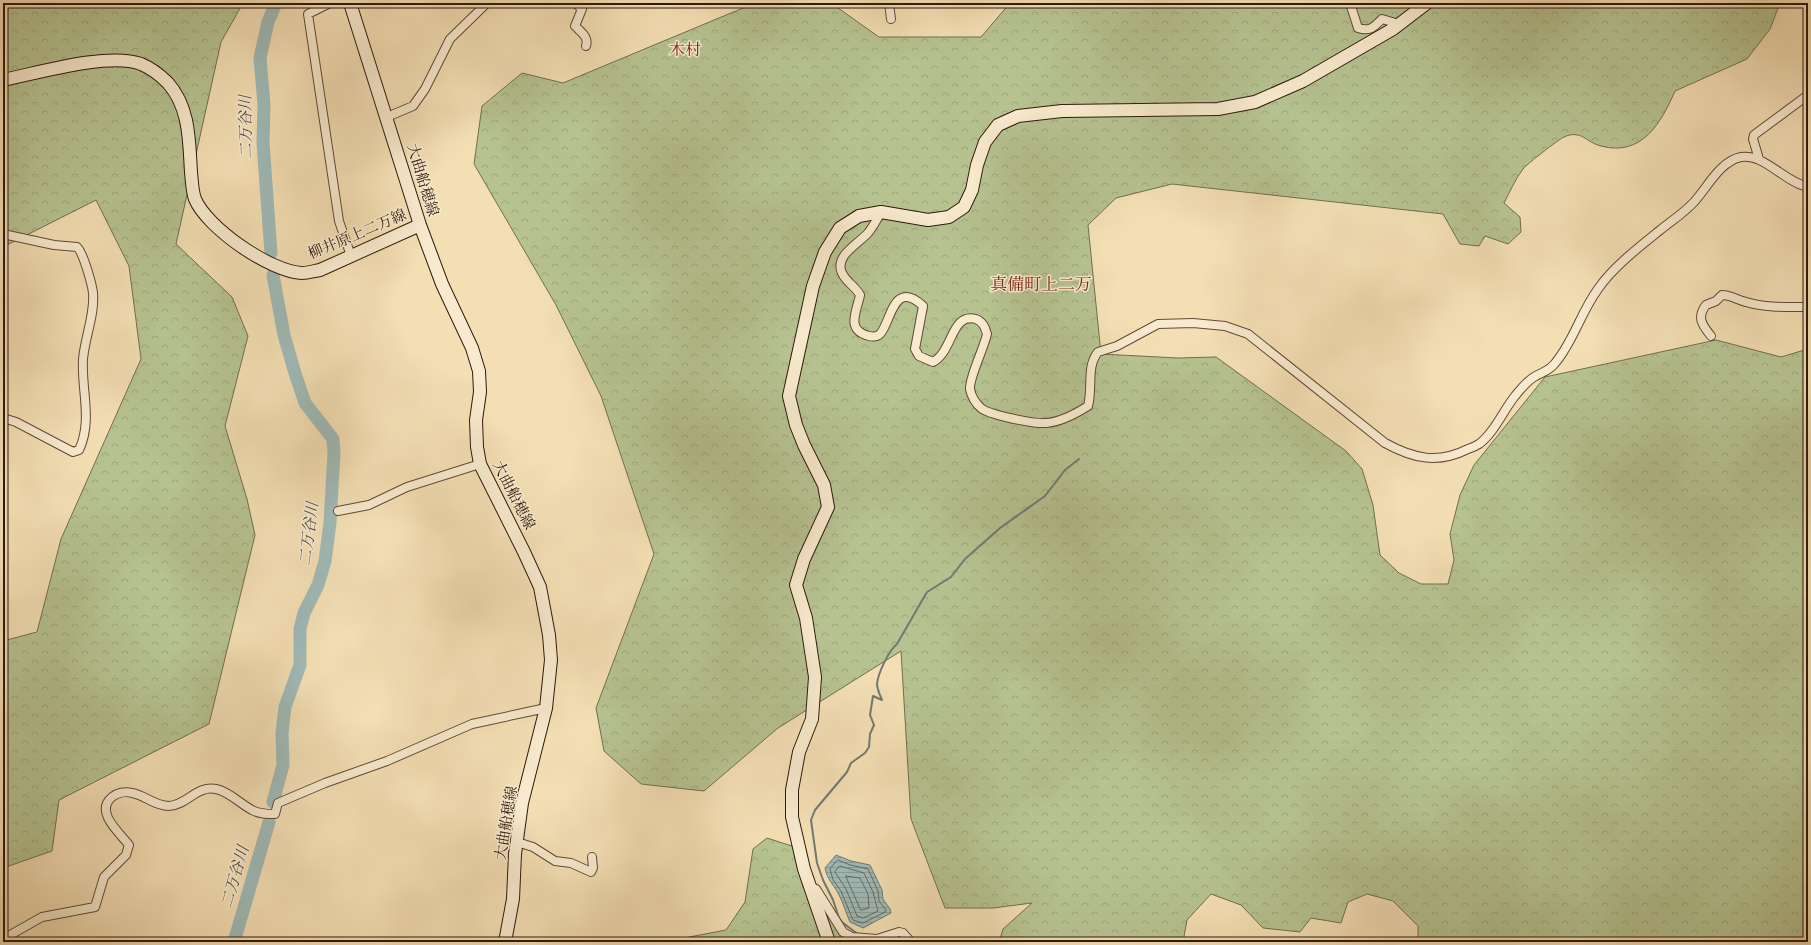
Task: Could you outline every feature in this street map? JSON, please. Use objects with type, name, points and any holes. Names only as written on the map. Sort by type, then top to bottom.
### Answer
[{"type":"main road","name":"大曲船穂線","points":[[350,3],[420,225],[442,284],[472,348],[479,371],[480,392],[476,420],[477,447],[480,464],[540,587],[550,635],[551,660],[546,708],[522,803],[517,842],[513,899],[505,942]]},
{"type":"main road","points":[[829,942],[809,886],[792,817],[792,790],[799,752],[812,719],[815,677],[806,618],[796,584],[804,559],[828,506],[824,485],[801,439],[789,396],[813,286],[825,252],[840,228],[859,216],[881,212],[928,220],[949,217],[964,207],[972,190],[985,142],[998,125],[1018,116],[1062,111],[1233,108],[1255,102],[1303,81],[1393,29],[1426,3]]},
{"type":"main road","name":"柳井原上二万線","points":[[3,80],[89,63],[120,60],[141,64],[161,76],[174,90],[183,106],[188,128],[195,198],[203,213],[223,232],[267,263],[283,269],[302,273],[320,270],[420,225]]},
{"type":"street","points":[[330,3],[308,14],[339,222],[351,256]]},
{"type":"street","points":[[387,117],[413,106],[425,90],[450,39],[487,3]]},
{"type":"street","points":[[575,3],[582,8],[575,26],[585,35],[587,42],[586,46]]},
{"type":"street","points":[[889,3],[891,20]]},
{"type":"street","points":[[1350,3],[1358,28],[1364,30],[1372,29],[1382,19],[1399,24]]},
{"type":"street","points":[[1759,159],[1753,138],[1754,135],[1808,95]]},
{"type":"street","points":[[881,212],[868,232],[843,257],[841,264],[842,272],[847,280],[856,287],[860,295],[854,323],[856,329],[862,335],[872,337],[879,335],[884,329],[890,310],[896,303],[901,299],[909,298],[918,301],[923,306],[915,349],[920,356],[933,362],[940,358],[959,322],[969,318],[978,320],[985,326],[987,334],[970,389],[974,400],[981,408],[990,412],[1022,420],[1047,423],[1080,411],[1088,406],[1091,395],[1091,365],[1098,352],[1117,346],[1158,324],[1193,323],[1225,326],[1248,334],[1385,443],[1398,450],[1423,457],[1441,459],[1456,456],[1479,444],[1492,429],[1515,396],[1533,377],[1550,370],[1565,350],[1597,290],[1611,274],[1655,234],[1693,203],[1723,167],[1732,160],[1740,157],[1759,159],[1784,177],[1808,187]]},
{"type":"street","points":[[3,234],[54,245],[76,247],[81,253],[93,294],[83,358],[86,414],[79,450],[73,452],[23,426],[3,418]]},
{"type":"street","points":[[1711,336],[1701,323],[1702,310],[1706,305],[1716,301],[1722,295],[1731,295],[1745,302],[1774,307],[1808,307]]},
{"type":"street","points":[[338,511],[369,505],[407,487],[480,464]]},
{"type":"street","points":[[3,939],[42,917],[95,907],[104,877],[126,855],[129,845],[112,824],[105,812],[107,803],[112,796],[122,792],[132,792],[159,805],[168,806],[180,804],[204,789],[214,788],[226,792],[252,811],[276,814],[278,803],[325,783],[387,761],[471,724],[546,708]]},
{"type":"street","points":[[517,842],[532,847],[555,861],[571,863],[590,872],[593,868],[592,857]]},
{"type":"street","points":[[809,886],[816,889],[843,932],[852,937],[877,939],[898,932],[903,933],[912,942]]},
{"type":"green space","points":[[3,3],[243,3],[221,42],[176,244],[232,297],[248,336],[225,426],[247,499],[255,535],[209,724],[59,800],[52,851],[3,868],[3,641],[37,632],[61,539],[141,359],[129,266],[96,200],[3,247]]},
{"type":"green space","points":[[755,3],[831,3],[879,37],[981,37],[1010,3],[1780,3],[1770,29],[1747,59],[1675,91],[1663,115],[1656,125],[1648,135],[1639,142],[1628,147],[1615,148],[1601,146],[1584,137],[1570,135],[1556,142],[1526,166],[1518,177],[1504,203],[1520,217],[1521,232],[1508,244],[1485,236],[1479,246],[1460,244],[1443,214],[1172,184],[1116,198],[1088,225],[1101,354],[1178,358],[1216,357],[1346,451],[1362,469],[1373,505],[1380,555],[1399,573],[1421,584],[1448,584],[1454,560],[1450,534],[1460,495],[1474,465],[1545,377],[1716,340],[1781,357],[1808,349],[1808,942],[1418,942],[1418,926],[1393,901],[1367,894],[1348,902],[1341,923],[1311,918],[1300,932],[1263,928],[1241,905],[1211,894],[1187,920],[1183,942],[999,942],[1003,929],[1032,903],[993,908],[945,908],[911,819],[901,651],[778,728],[704,791],[641,784],[604,751],[596,708],[654,554],[601,396],[556,305],[474,164],[482,106],[522,73],[563,83]]},
{"type":"green space","points":[[767,838],[795,847],[816,900],[848,942],[684,942],[689,937],[726,930],[745,902],[753,849]]},
{"type":"water","points":[[836,855],[851,861],[870,865],[882,890],[883,899],[891,913],[863,928],[850,922],[840,896],[825,868]]},
{"type":"waterway","name":"二万谷川","points":[[271,253],[263,143],[264,105],[260,58],[268,22],[276,3]]},
{"type":"waterway","name":"二万谷川","points":[[273,275],[284,335],[305,403],[333,439],[334,453],[330,523],[325,561],[318,585],[304,613],[300,629],[300,665],[285,707],[282,733],[283,765],[273,802]]},
{"type":"waterway","points":[[859,935],[843,923],[839,918],[817,863],[811,820],[815,810],[847,772],[851,763],[865,753],[869,747],[870,734],[874,725],[870,715],[873,696],[882,700],[877,686],[879,674],[887,656],[897,644],[927,592],[951,577],[965,559],[1000,528],[1045,496],[1065,470],[1079,459]]},
{"type":"waterway","name":"二万谷川","points":[[234,942],[269,822]]},
{"type":"district","name":"木村","points":[[685,50]]},
{"type":"district","name":"真備町上二万","points":[[1041,284]]}]
